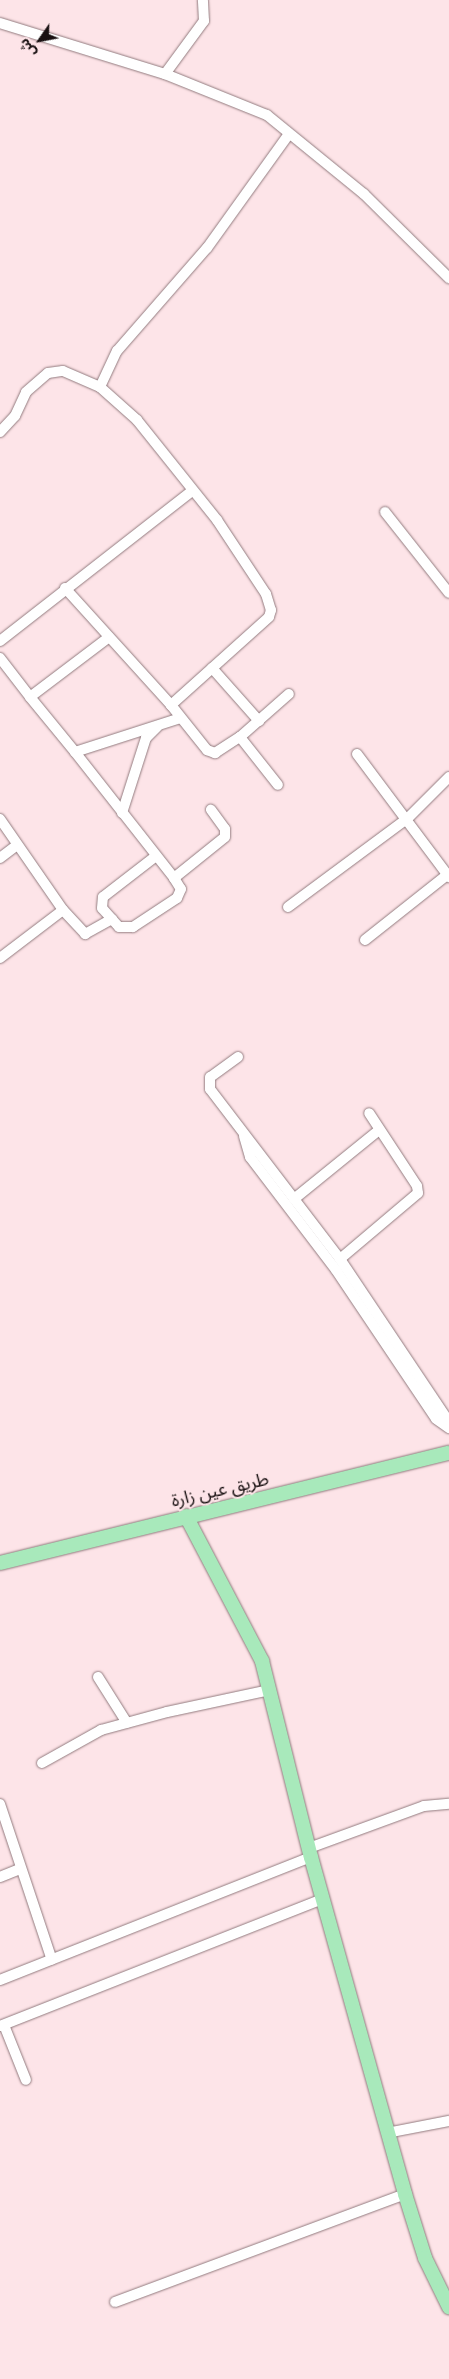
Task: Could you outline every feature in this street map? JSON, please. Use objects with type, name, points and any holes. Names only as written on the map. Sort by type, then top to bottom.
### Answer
[{"type":"main road","name":"طريق عين زارة","points":[[0,1563],[449,1453]]},
{"type":"main road","points":[[186,1516],[253,1642],[270,1690],[310,1853],[387,2133],[425,2258],[449,2307]]},
{"type":"street","points":[[165,74],[204,22],[203,0]]},
{"type":"street","points":[[0,23],[165,74],[245,104],[276,121],[289,134],[364,194],[449,278]]},
{"type":"street","points":[[100,387],[117,351],[207,248],[289,134]]},
{"type":"street","points":[[0,432],[15,416],[26,392],[48,373],[63,370],[100,387],[137,420],[228,536],[266,594],[271,610],[269,617],[171,705]]},
{"type":"street","points":[[0,641],[65,588],[192,491]]},
{"type":"street","points":[[385,512],[449,593]]},
{"type":"street","points":[[65,588],[171,705],[207,750],[215,753],[240,737],[289,694]]},
{"type":"street","points":[[30,697],[109,637]]},
{"type":"street","points":[[0,658],[182,888],[177,898],[133,927],[119,927],[102,908],[103,897],[156,856]]},
{"type":"street","points":[[212,668],[259,721]]},
{"type":"street","points":[[75,752],[180,718]]},
{"type":"street","points":[[122,813],[146,738],[157,726]]},
{"type":"street","points":[[240,737],[278,785]]},
{"type":"street","points":[[357,754],[408,818],[448,876],[365,940]]},
{"type":"street","points":[[288,907],[408,818],[449,777]]},
{"type":"street","points":[[174,878],[225,837],[225,829],[211,810]]},
{"type":"street","points":[[0,819],[63,910],[85,934],[112,919]]},
{"type":"street","points":[[0,858],[17,845]]},
{"type":"street","points":[[0,958],[63,910]]},
{"type":"street","points":[[238,1057],[210,1077],[208,1084],[340,1259],[449,1422]]},
{"type":"street","points":[[340,1259],[418,1193],[417,1186],[379,1130],[370,1113]]},
{"type":"street","points":[[294,1199],[379,1130]]},
{"type":"street","points":[[244,1133],[250,1156],[336,1270],[436,1418],[449,1428]]},
{"type":"street","points":[[98,1677],[127,1723]]},
{"type":"street","points":[[42,1763],[89,1735],[127,1723],[270,1690]]},
{"type":"street","points":[[0,1804],[20,1869],[52,1960]]},
{"type":"street","points":[[0,1980],[424,1806],[449,1804]]},
{"type":"street","points":[[0,1877],[20,1869]]},
{"type":"street","points":[[26,2080],[2,2026],[323,1899]]},
{"type":"street","points":[[387,2133],[449,2121]]},
{"type":"street","points":[[115,2302],[405,2194]]}]
